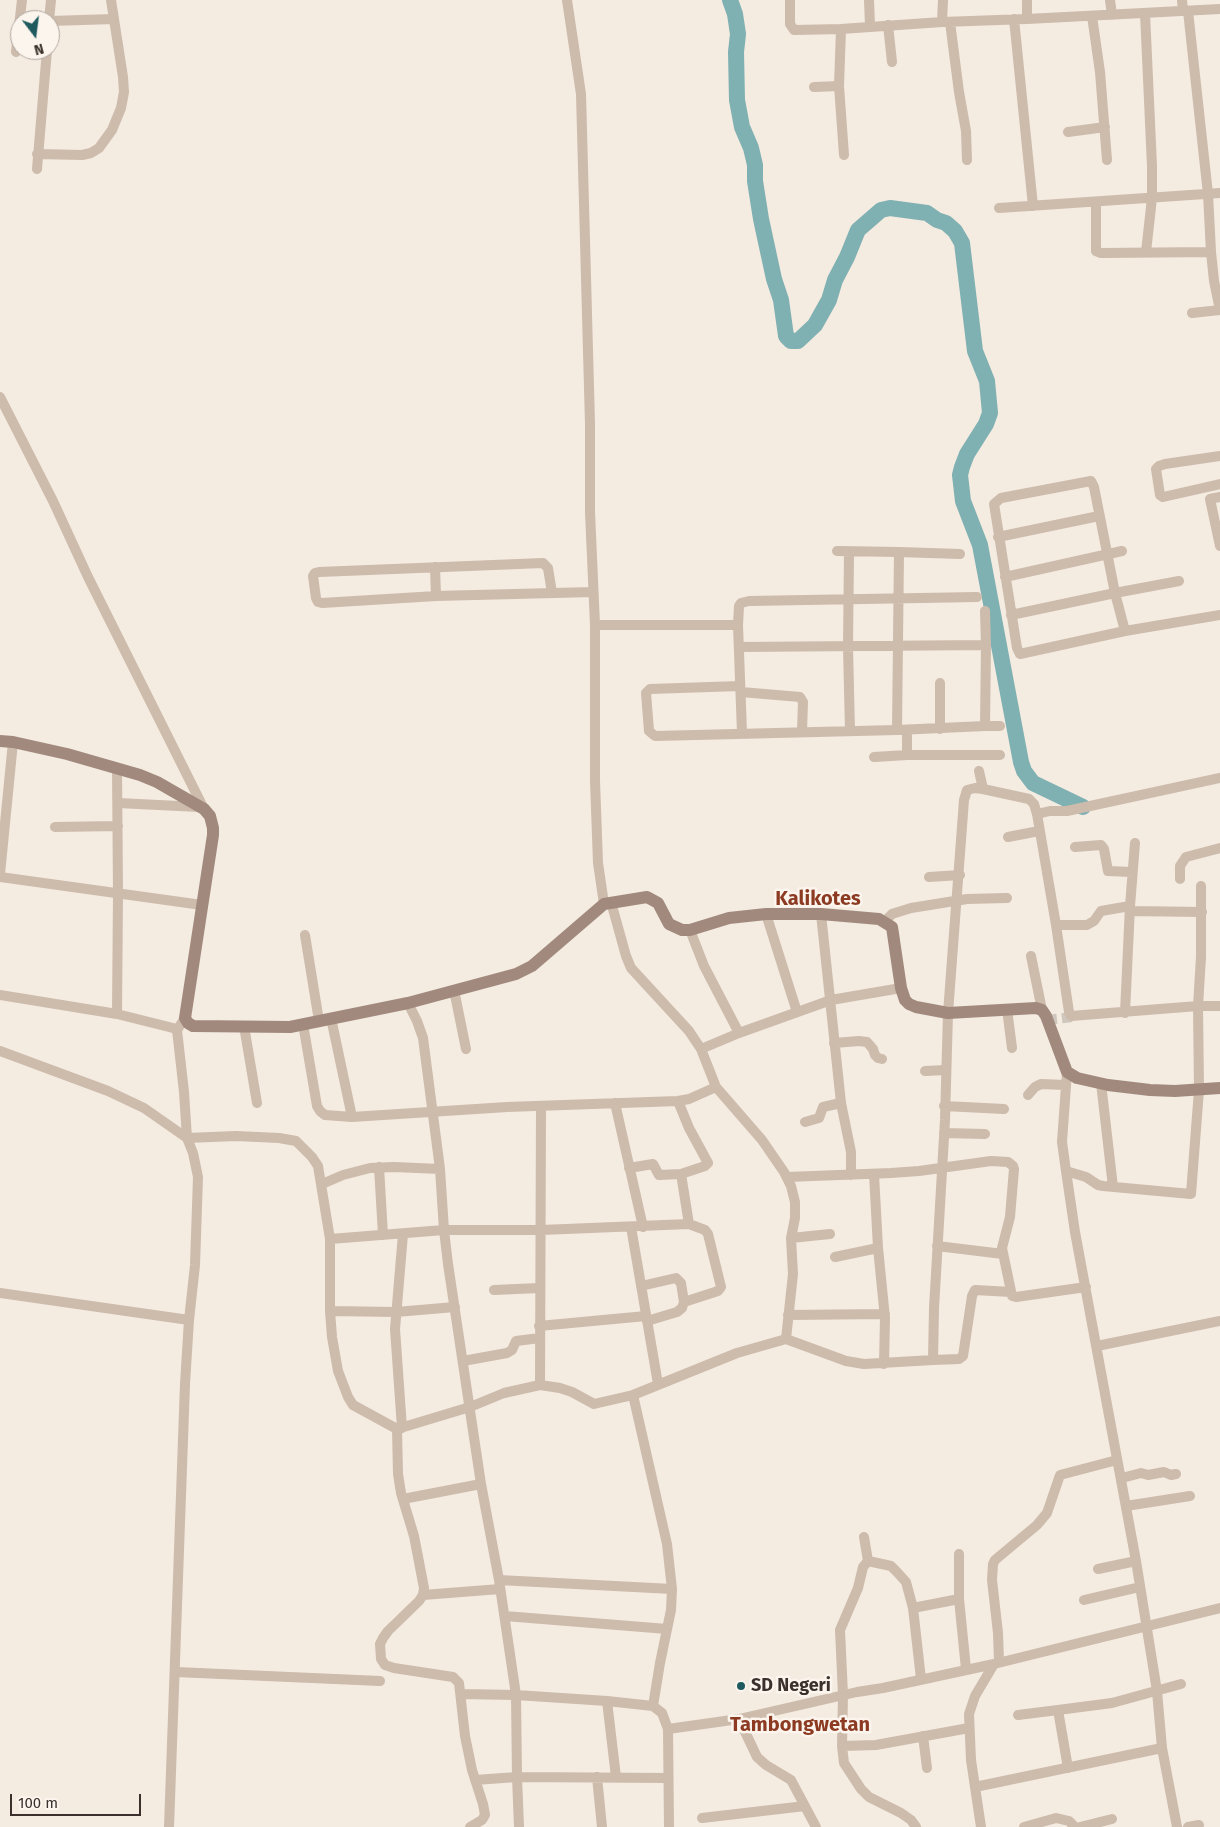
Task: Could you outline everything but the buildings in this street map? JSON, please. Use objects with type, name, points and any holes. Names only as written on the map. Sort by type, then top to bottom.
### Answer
[{"type":"street","points":[[37,154],[82,155],[91,153],[99,148],[112,130],[121,108],[124,92],[111,0]]},
{"type":"street","points":[[567,0],[581,94],[590,424],[590,512],[595,625],[595,781],[598,863],[607,903],[631,968],[689,1031],[701,1049],[716,1087],[751,1126],[787,1177],[795,1202],[795,1218],[791,1238],[793,1274],[786,1339]]},
{"type":"street","points":[[790,0],[790,24],[793,30],[1220,9]]},
{"type":"street","points":[[869,0],[870,26]]},
{"type":"street","points":[[943,0],[966,131],[967,160]]},
{"type":"street","points":[[1027,0],[1027,18]]},
{"type":"street","points":[[1110,0],[1112,15]]},
{"type":"street","points":[[1182,0],[1186,11],[1208,194],[1214,281],[1220,310],[1192,312]]},
{"type":"street","points":[[1145,13],[1152,166],[1152,198],[1146,252]]},
{"type":"street","points":[[1092,16],[1100,72],[1106,160]]},
{"type":"street","points":[[60,21],[114,19]]},
{"type":"street","points":[[1014,19],[1033,206]]},
{"type":"street","points":[[888,25],[892,62]]},
{"type":"street","points":[[842,29],[839,86],[844,155]]},
{"type":"street","points":[[37,169],[46,60]]},
{"type":"street","points":[[814,87],[839,86]]},
{"type":"street","points":[[1068,132],[1105,127]]},
{"type":"street","points":[[999,208],[1220,193]]},
{"type":"street","points":[[1096,202],[1096,251],[1102,253],[1211,252]]},
{"type":"street","points":[[0,397],[45,484],[88,577],[201,808],[212,820],[213,828],[185,1018],[177,1030],[188,1138],[198,1177],[195,1265],[188,1320],[169,1827]]},
{"type":"street","points":[[1220,456],[1164,464],[1156,469],[1160,495],[1163,497],[1220,484]]},
{"type":"street","points":[[1125,631],[1115,594],[1092,482],[1089,480],[1002,498],[996,501],[994,506],[998,537],[1017,650],[1021,654],[1125,631],[1217,616]]},
{"type":"street","points":[[1219,541],[1210,500],[1220,497]]},
{"type":"street","points":[[998,537],[1099,516]]},
{"type":"street","points":[[837,551],[960,554]]},
{"type":"street","points":[[1005,576],[1122,551]]},
{"type":"street","points":[[849,552],[848,647],[850,731]]},
{"type":"street","points":[[899,552],[898,598],[902,730],[907,755]]},
{"type":"street","points":[[552,593],[548,568],[543,563],[319,572],[313,576],[316,598],[318,602],[322,603],[436,596],[593,592]]},
{"type":"street","points":[[435,567],[436,596]]},
{"type":"street","points":[[1011,615],[1179,581]]},
{"type":"street","points":[[742,732],[738,625],[739,606],[745,602],[978,597]]},
{"type":"street","points":[[985,612],[985,726]]},
{"type":"street","points":[[595,625],[738,625]]},
{"type":"street","points":[[739,647],[986,645]]},
{"type":"street","points":[[940,683],[940,729]]},
{"type":"street","points":[[802,732],[803,702],[800,697],[740,689],[650,689],[646,693],[648,729],[652,735],[742,732],[802,732],[902,730],[1000,726]]},
{"type":"street","points":[[0,741],[68,754],[118,768],[157,782],[201,808]]},
{"type":"street","points":[[13,742],[0,876],[202,905]]},
{"type":"street","points":[[874,757],[1000,755]]},
{"type":"street","points":[[117,1014],[118,768]]},
{"type":"street","points":[[979,771],[983,790]]},
{"type":"street","points":[[1037,814],[1050,811],[1067,811],[1220,778]]},
{"type":"street","points":[[933,1360],[948,1013],[965,794],[971,789],[983,790],[1029,799],[1034,804],[1056,924],[1068,1012],[1071,1016],[1220,1006]]},
{"type":"street","points":[[118,804],[201,808]]},
{"type":"street","points":[[55,827],[118,826]]},
{"type":"street","points":[[1008,836],[1039,831]]},
{"type":"street","points":[[1125,1013],[1135,843]]},
{"type":"street","points":[[1075,848],[1101,845],[1104,849],[1108,872],[1132,872]]},
{"type":"street","points":[[1180,880],[1182,863],[1190,855],[1220,848]]},
{"type":"street","points":[[930,877],[960,875]]},
{"type":"street","points":[[1066,1171],[1086,1177],[1098,1185],[1191,1194],[1199,1090],[1198,1006],[1202,912],[1201,886]]},
{"type":"street","points":[[185,1018],[193,1026],[279,1028],[408,1002],[454,990],[525,971],[607,903],[643,897],[651,898],[658,903],[669,924],[677,929],[690,930],[729,918],[766,914],[821,914],[872,917],[885,921],[892,928],[901,988],[905,1000],[909,1004],[948,1013],[1036,1008],[1042,1010]]},
{"type":"street","points":[[885,921],[899,910],[958,901],[1006,898]]},
{"type":"street","points":[[1056,924],[1088,925],[1102,911],[1130,908],[1202,912]]},
{"type":"street","points":[[766,914],[782,971],[797,1012]]},
{"type":"street","points":[[821,914],[841,1103],[851,1152],[850,1175]]},
{"type":"street","points":[[690,930],[704,966],[739,1033]]},
{"type":"street","points":[[305,935],[325,1020],[352,1117]]},
{"type":"street","points":[[1031,956],[1042,1010],[1067,1072],[1062,1142],[1066,1171],[1075,1232],[1117,1460],[1122,1478],[1157,1691],[1162,1748],[1177,1827]]},
{"type":"street","points":[[701,1049],[739,1033],[831,1000],[901,988]]},
{"type":"street","points":[[454,990],[466,1049]]},
{"type":"street","points":[[0,995],[117,1014],[177,1030]]},
{"type":"street","points":[[408,1002],[418,1021],[423,1038],[440,1169],[444,1230],[481,1484],[505,1616],[516,1695],[519,1827]]},
{"type":"street","points":[[1007,1009],[1012,1048]]},
{"type":"street","points":[[303,1024],[317,1106],[320,1112],[325,1114],[352,1117],[678,1100],[690,1099],[716,1087]]},
{"type":"street","points":[[244,1026],[257,1103]]},
{"type":"street","points":[[834,1043],[859,1040],[867,1042],[873,1048],[874,1055],[882,1059]]},
{"type":"street","points":[[0,1050],[108,1091],[144,1108],[188,1138],[288,1138],[296,1141],[318,1166],[322,1184],[330,1239],[330,1311],[338,1371],[353,1405],[399,1429],[470,1407],[504,1393],[540,1385],[572,1392],[594,1404],[633,1396],[658,1384],[737,1353],[786,1339],[846,1361],[864,1364],[959,1359],[963,1356],[972,1296],[975,1290],[1011,1292]]},
{"type":"street","points":[[925,1071],[946,1070]]},
{"type":"street","points":[[1067,1072],[1077,1078],[1150,1090],[1220,1088]]},
{"type":"street","points":[[1101,1083],[1113,1187]]},
{"type":"street","points":[[1028,1095],[1035,1087],[1041,1084],[1065,1085]]},
{"type":"street","points":[[630,1168],[652,1164],[657,1173],[662,1176],[681,1174],[705,1166],[708,1163],[689,1128],[678,1100]]},
{"type":"street","points":[[614,1103],[643,1227]]},
{"type":"street","points":[[805,1122],[819,1118],[823,1107],[841,1103]]},
{"type":"street","points":[[540,1385],[541,1106]]},
{"type":"street","points":[[944,1106],[1004,1109]]},
{"type":"street","points":[[944,1133],[985,1134]]},
{"type":"street","points":[[787,1177],[874,1174],[996,1161],[1008,1162],[1013,1166],[1010,1217],[1002,1244],[1012,1296],[1016,1298],[1086,1287]]},
{"type":"street","points":[[322,1184],[358,1171],[379,1167],[440,1169]]},
{"type":"street","points":[[379,1167],[383,1235]]},
{"type":"street","points":[[681,1174],[689,1224]]},
{"type":"street","points":[[874,1174],[884,1314],[884,1364]]},
{"type":"street","points":[[330,1239],[444,1230],[541,1230],[689,1224],[706,1230],[721,1287],[718,1291],[684,1302]]},
{"type":"street","points":[[631,1227],[658,1384]]},
{"type":"street","points":[[403,1234],[395,1338],[399,1429],[398,1474],[403,1500],[414,1536],[424,1588],[423,1595],[388,1631],[380,1644],[381,1659],[385,1665],[394,1668],[453,1677],[460,1682],[465,1736],[485,1816],[470,1827]]},
{"type":"street","points":[[791,1238],[830,1234]]},
{"type":"street","points":[[937,1246],[1003,1254]]},
{"type":"street","points":[[835,1257],[878,1248]]},
{"type":"street","points":[[540,1326],[646,1318],[677,1312],[682,1308],[684,1302],[681,1283],[678,1278],[641,1286]]},
{"type":"street","points":[[494,1290],[539,1288]]},
{"type":"street","points":[[0,1293],[188,1320]]},
{"type":"street","points":[[330,1311],[396,1312],[455,1307]]},
{"type":"street","points":[[788,1315],[884,1314]]},
{"type":"street","points":[[1097,1346],[1220,1321]]},
{"type":"street","points":[[463,1361],[507,1354],[512,1350],[516,1341],[540,1338]]},
{"type":"street","points":[[633,1396],[667,1544],[672,1589],[671,1610],[653,1706]]},
{"type":"street","points":[[981,1827],[969,1728],[970,1705],[996,1663],[992,1564],[1037,1525],[1046,1513],[1060,1475],[1117,1460]]},
{"type":"street","points":[[1122,1478],[1141,1473],[1148,1475],[1164,1472],[1171,1475],[1176,1474]]},
{"type":"street","points":[[403,1500],[481,1484]]},
{"type":"street","points":[[1126,1506],[1190,1496]]},
{"type":"street","points":[[864,1537],[868,1561]]},
{"type":"street","points":[[959,1554],[959,1599],[966,1669]]},
{"type":"street","points":[[868,1561],[892,1566],[906,1582],[913,1608],[920,1679]]},
{"type":"street","points":[[868,1561],[862,1567],[858,1588],[840,1630],[844,1695],[842,1746],[844,1763],[861,1790],[869,1797],[911,1820],[916,1827]]},
{"type":"street","points":[[1098,1569],[1136,1561]]},
{"type":"street","points":[[423,1595],[499,1585],[672,1589]]},
{"type":"street","points":[[1084,1600],[1140,1587]]},
{"type":"street","points":[[913,1608],[959,1599]]},
{"type":"street","points":[[668,1728],[739,1719],[996,1663],[1220,1608]]},
{"type":"street","points":[[505,1616],[667,1629]]},
{"type":"street","points":[[176,1672],[380,1681]]},
{"type":"street","points":[[1018,1715],[1112,1703],[1181,1684]]},
{"type":"street","points":[[461,1694],[516,1695],[653,1706],[662,1713],[668,1728],[669,1827]]},
{"type":"street","points":[[608,1701],[616,1777]]},
{"type":"street","points":[[1058,1710],[1068,1768]]},
{"type":"street","points":[[739,1719],[758,1757],[766,1765],[788,1777],[816,1827]]},
{"type":"street","points":[[842,1746],[876,1745],[969,1728]]},
{"type":"street","points":[[923,1736],[927,1768]]},
{"type":"street","points":[[975,1788],[1162,1748]]},
{"type":"street","points":[[475,1780],[517,1777],[668,1778]]},
{"type":"street","points":[[597,1777],[602,1827]]},
{"type":"street","points":[[702,1818],[805,1806]]},
{"type":"street","points":[[1024,1827],[1056,1818],[1069,1821],[1075,1827]]},
{"type":"street","points":[[1080,1827],[1112,1819]]},
{"type":"street","points":[[1188,1827],[1199,1825]]},
{"type":"waterway","points":[[730,0],[735,14],[738,34],[736,52],[737,100],[742,127],[751,148],[755,165],[755,181],[761,219],[774,279],[781,300],[786,336],[791,341],[798,341],[815,325],[829,300],[835,280],[858,230],[881,210],[890,208],[927,213],[937,220],[946,223],[955,231],[962,243],[975,351],[987,381],[990,413],[986,424],[967,454],[962,467],[960,475],[963,501],[980,545],[1024,771],[1033,783],[1083,807]]},
{"type":"tunnel","points":[[1047,1020],[1072,1017]]},
{"type":"place","name":"SD Negeri","points":[[741,1686]]},
{"type":"district","name":"Kalikotes","points":[[818,899]]},
{"type":"district","name":"Tambongwetan","points":[[800,1725]]}]
